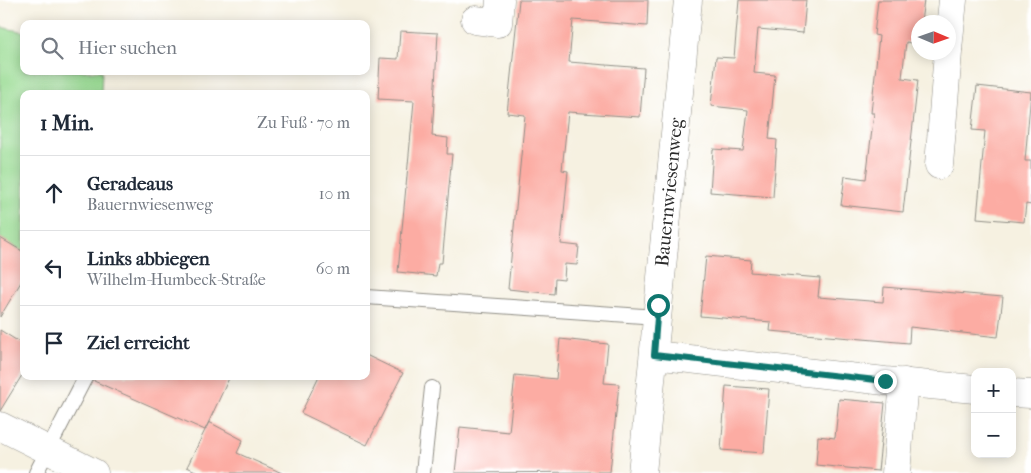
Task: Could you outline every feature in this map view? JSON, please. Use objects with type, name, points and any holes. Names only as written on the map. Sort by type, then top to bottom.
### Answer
[{"type":"street","points":[[474,20],[498,22],[500,0]]},
{"type":"street","name":"Bauernwiesenweg","points":[[642,473],[688,0]]},
{"type":"street","points":[[952,15],[953,0]]},
{"type":"street","points":[[939,165],[947,60]]},
{"type":"street","points":[[654,355],[971,389]]},
{"type":"street","points":[[896,473],[904,382]]},
{"type":"street","points":[[1016,393],[1031,394]]},
{"type":"street","points":[[0,426],[41,462],[94,473]]},
{"type":"lane","points":[[370,297],[657,317]]},
{"type":"lane","points":[[41,462],[84,380]]},
{"type":"lane","points":[[423,473],[432,388]]},
{"type":"green space","points":[[0,27],[20,31],[20,75],[102,75],[101,90],[20,90],[20,250],[0,238]]},
{"type":"building","points":[[519,0],[648,0],[647,26],[573,20],[569,62],[644,68],[640,117],[568,112],[562,170],[568,171],[561,244],[579,246],[577,265],[565,264],[564,280],[555,279],[554,294],[508,289],[525,115],[507,113]]},
{"type":"building","points":[[739,0],[806,0],[803,33],[758,29],[754,73],[775,75],[769,139],[777,140],[773,197],[710,192],[713,149],[743,151],[748,110],[711,106],[716,57],[734,58]]},
{"type":"building","points":[[878,0],[924,0],[922,15],[911,15],[911,43],[906,42],[902,78],[918,80],[903,212],[841,205],[845,176],[866,179],[874,113],[871,113],[879,36],[874,35]]},
{"type":"building","points":[[400,31],[438,33],[432,136],[448,138],[447,154],[452,154],[442,263],[438,263],[436,276],[398,272],[414,101],[378,99],[380,58],[398,59]]},
{"type":"building","points":[[977,86],[1031,92],[1025,161],[1031,161],[1031,205],[1026,204],[1024,222],[977,218],[985,131],[972,130]]},
{"type":"building","points":[[0,238],[20,250],[20,284],[0,317]]},
{"type":"building","points":[[706,256],[751,260],[750,272],[820,278],[818,297],[883,302],[884,287],[1003,297],[998,337],[910,327],[909,343],[770,331],[771,322],[700,316]]},
{"type":"building","points":[[0,330],[20,342],[20,378],[0,411]]},
{"type":"building","points":[[560,339],[608,344],[604,383],[619,384],[610,472],[455,473],[460,427],[509,432],[515,375],[556,379]]},
{"type":"building","points":[[370,357],[403,373],[367,445],[301,413],[317,380],[370,380]]},
{"type":"building","points":[[94,380],[228,380],[205,430]]},
{"type":"building","points":[[726,386],[769,389],[764,453],[721,450]]},
{"type":"building","points":[[839,399],[885,403],[878,471],[816,465],[818,436],[835,438]]},
{"type":"building","points":[[209,422],[243,440],[237,453],[282,473],[200,473],[187,467]]},
{"type":"route","points":[[658,305],[654,355],[885,381]]}]
